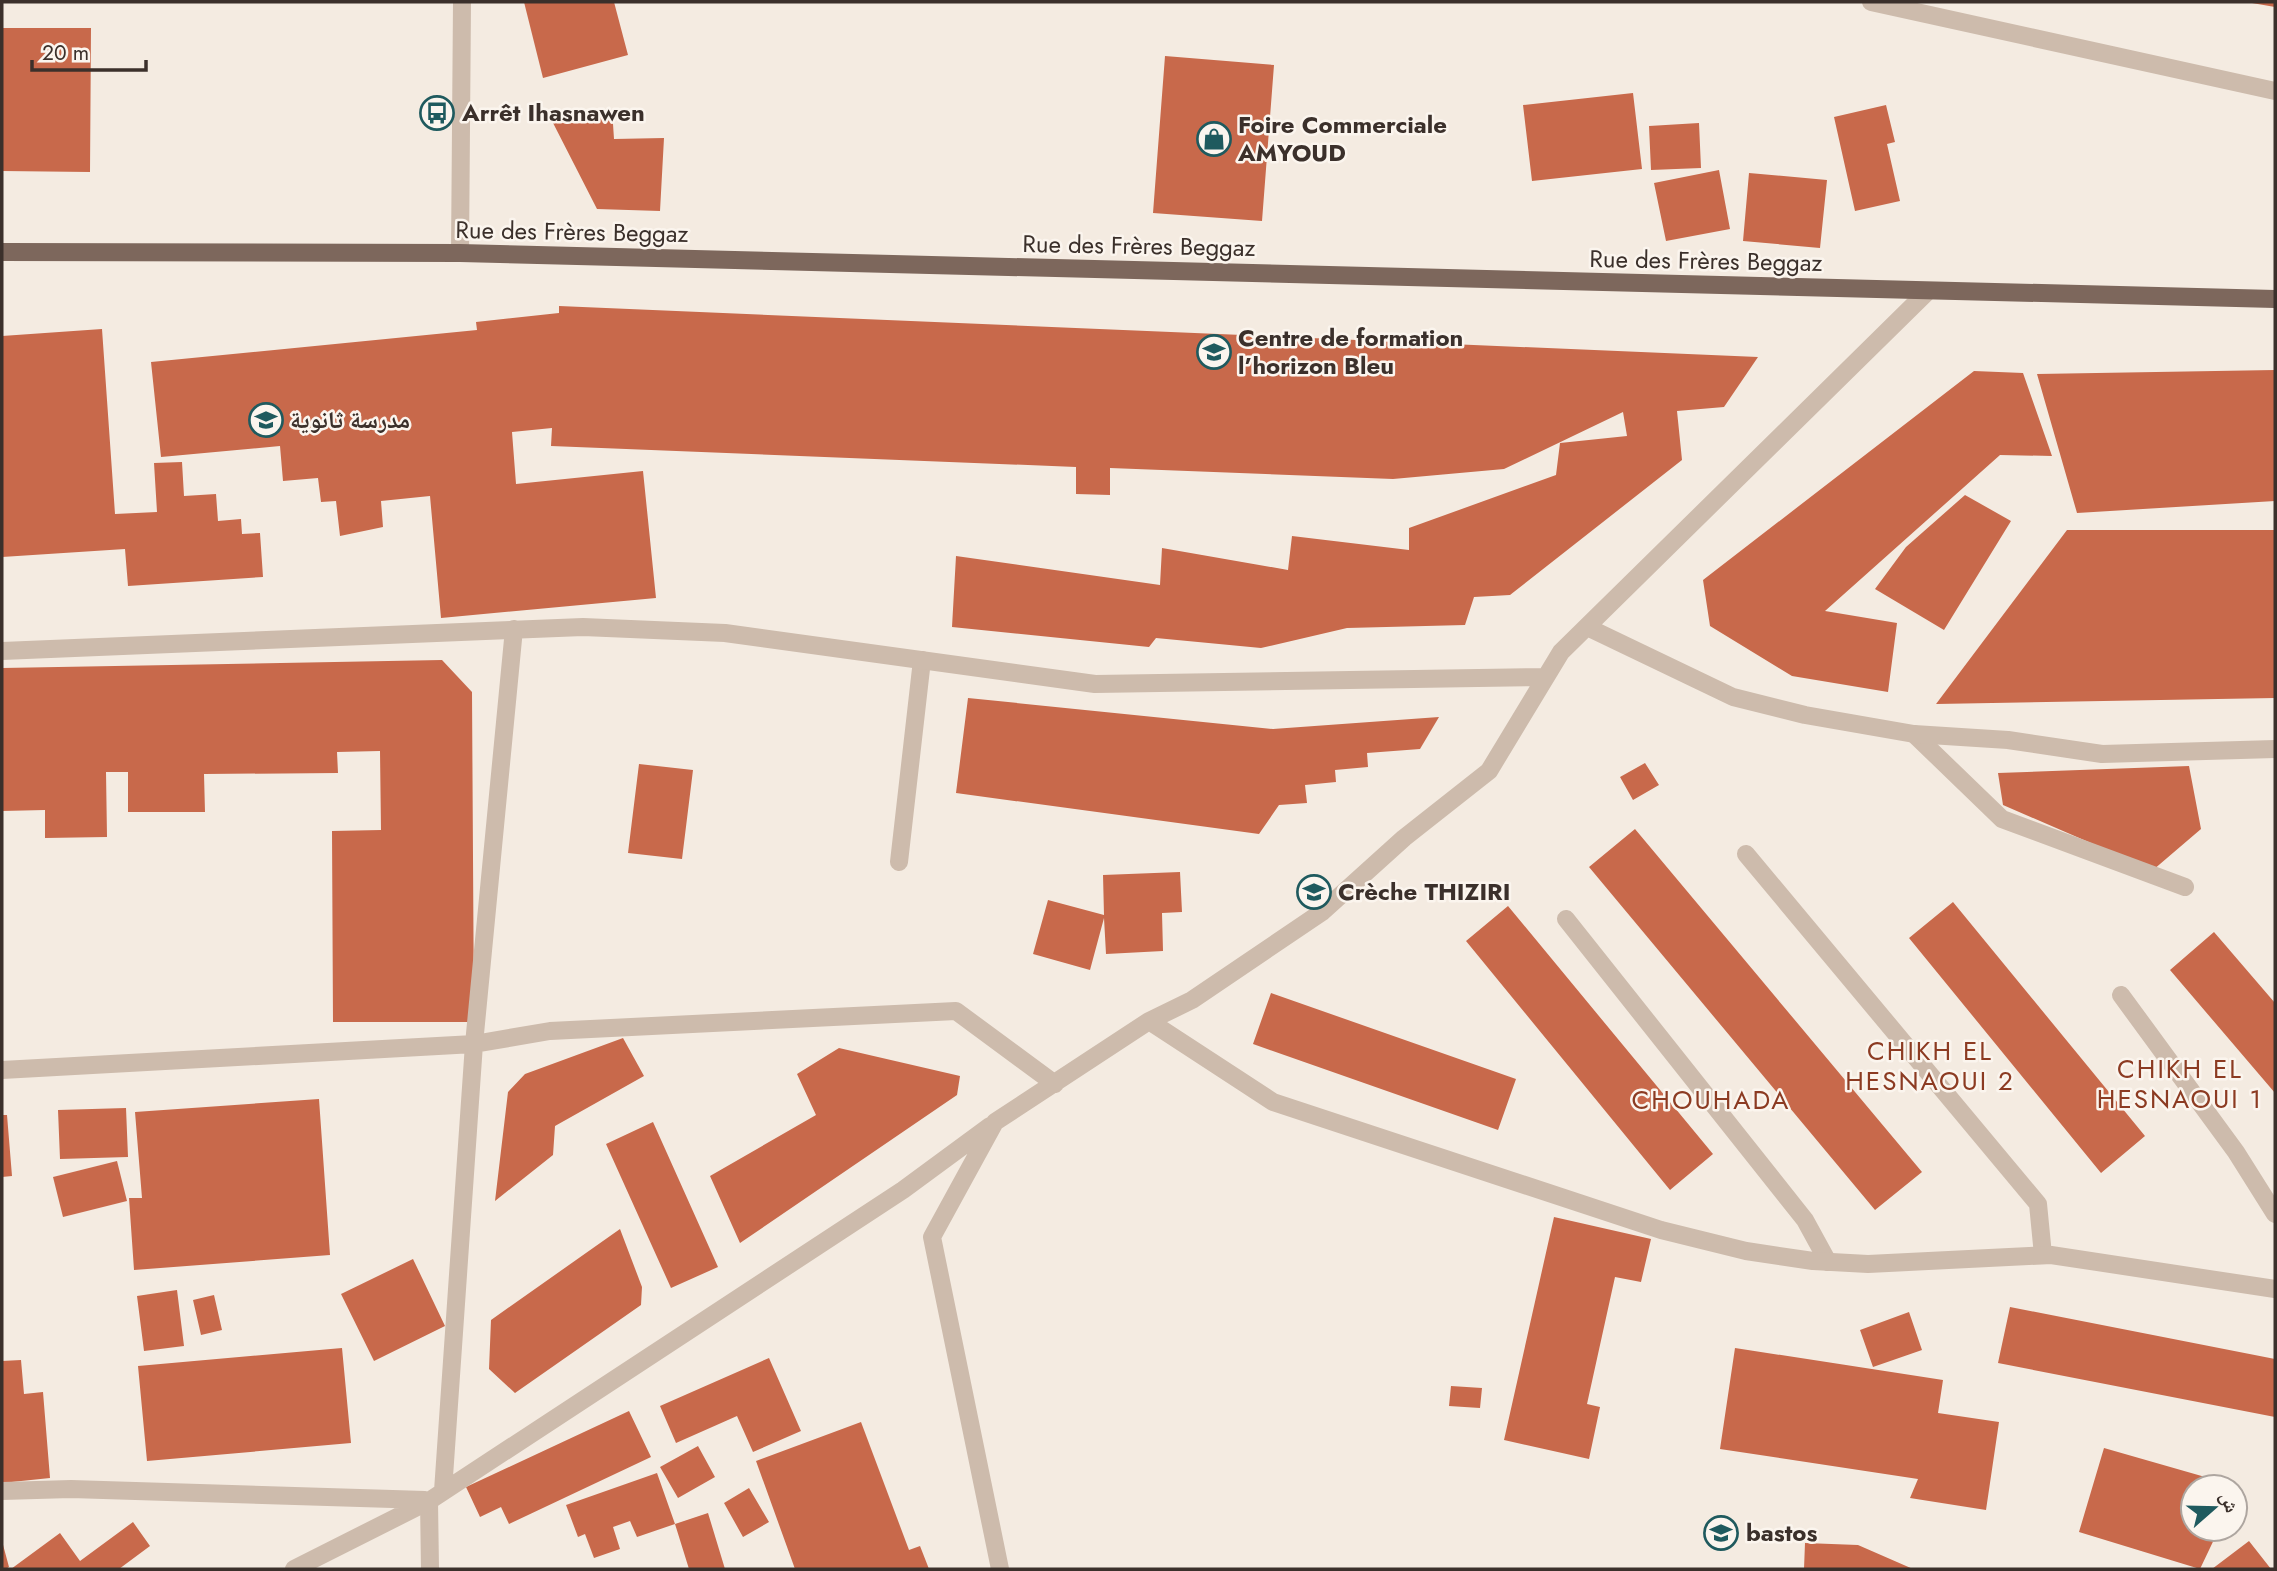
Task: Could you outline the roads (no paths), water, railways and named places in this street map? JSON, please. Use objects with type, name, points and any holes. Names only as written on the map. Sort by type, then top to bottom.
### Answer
[{"type":"main road","name":"Rue des Frères Beggaz","points":[[2,252],[460,253],[2275,299]]},
{"type":"street","points":[[460,253],[462,2]]},
{"type":"street","points":[[1871,2],[1924,7],[2275,91]]},
{"type":"street","points":[[294,1569],[436,1496],[904,1190],[995,1122],[1149,1021],[1192,1000],[1322,912],[1404,838],[1489,771],[1560,652],[1928,291]]},
{"type":"street","points":[[2,652],[583,627],[725,633],[1095,684],[1546,677]]},
{"type":"street","points":[[1587,627],[1733,697],[1805,715],[1914,734],[2008,740],[2102,754],[2275,749]]},
{"type":"street","points":[[430,1569],[474,1044],[514,629]]},
{"type":"street","points":[[899,862],[922,660]]},
{"type":"street","points":[[1914,734],[2002,819],[2185,887]]},
{"type":"street","points":[[1746,853],[2038,1204],[2043,1255]]},
{"type":"street","points":[[1566,919],[1805,1220],[1828,1262]]},
{"type":"street","points":[[2121,995],[2236,1152],[2275,1214]]},
{"type":"street","points":[[2,1070],[474,1044],[550,1031],[956,1011],[1055,1084]]},
{"type":"street","points":[[1149,1021],[1273,1102],[1661,1230],[1746,1251],[1828,1262],[1868,1264],[2043,1255],[2275,1289]]},
{"type":"street","points":[[995,1122],[932,1237],[1000,1569]]},
{"type":"street","points":[[2,1491],[71,1489],[436,1496]]},
{"type":"place","name":"Arrêt Ihasnawen","points":[[437,113]]},
{"type":"place","name":"Foire Commerciale AMYOUD","points":[[1214,139]]},
{"type":"place","name":"Centre de formation l’horizon Bleu","points":[[1214,352]]},
{"type":"place","name":"مدرسة ثانوية","points":[[266,420]]},
{"type":"place","name":"Crèche THIZIRI","points":[[1314,892]]},
{"type":"place","name":"bastos","points":[[1721,1533]]},
{"type":"district","name":"CHIKH EL HESNAOUI 2","points":[[1930,1066]]},
{"type":"district","name":"CHIKH EL HESNAOUI 1","points":[[2180,1084]]},
{"type":"district","name":"CHOUHADA","points":[[1711,1100]]}]
